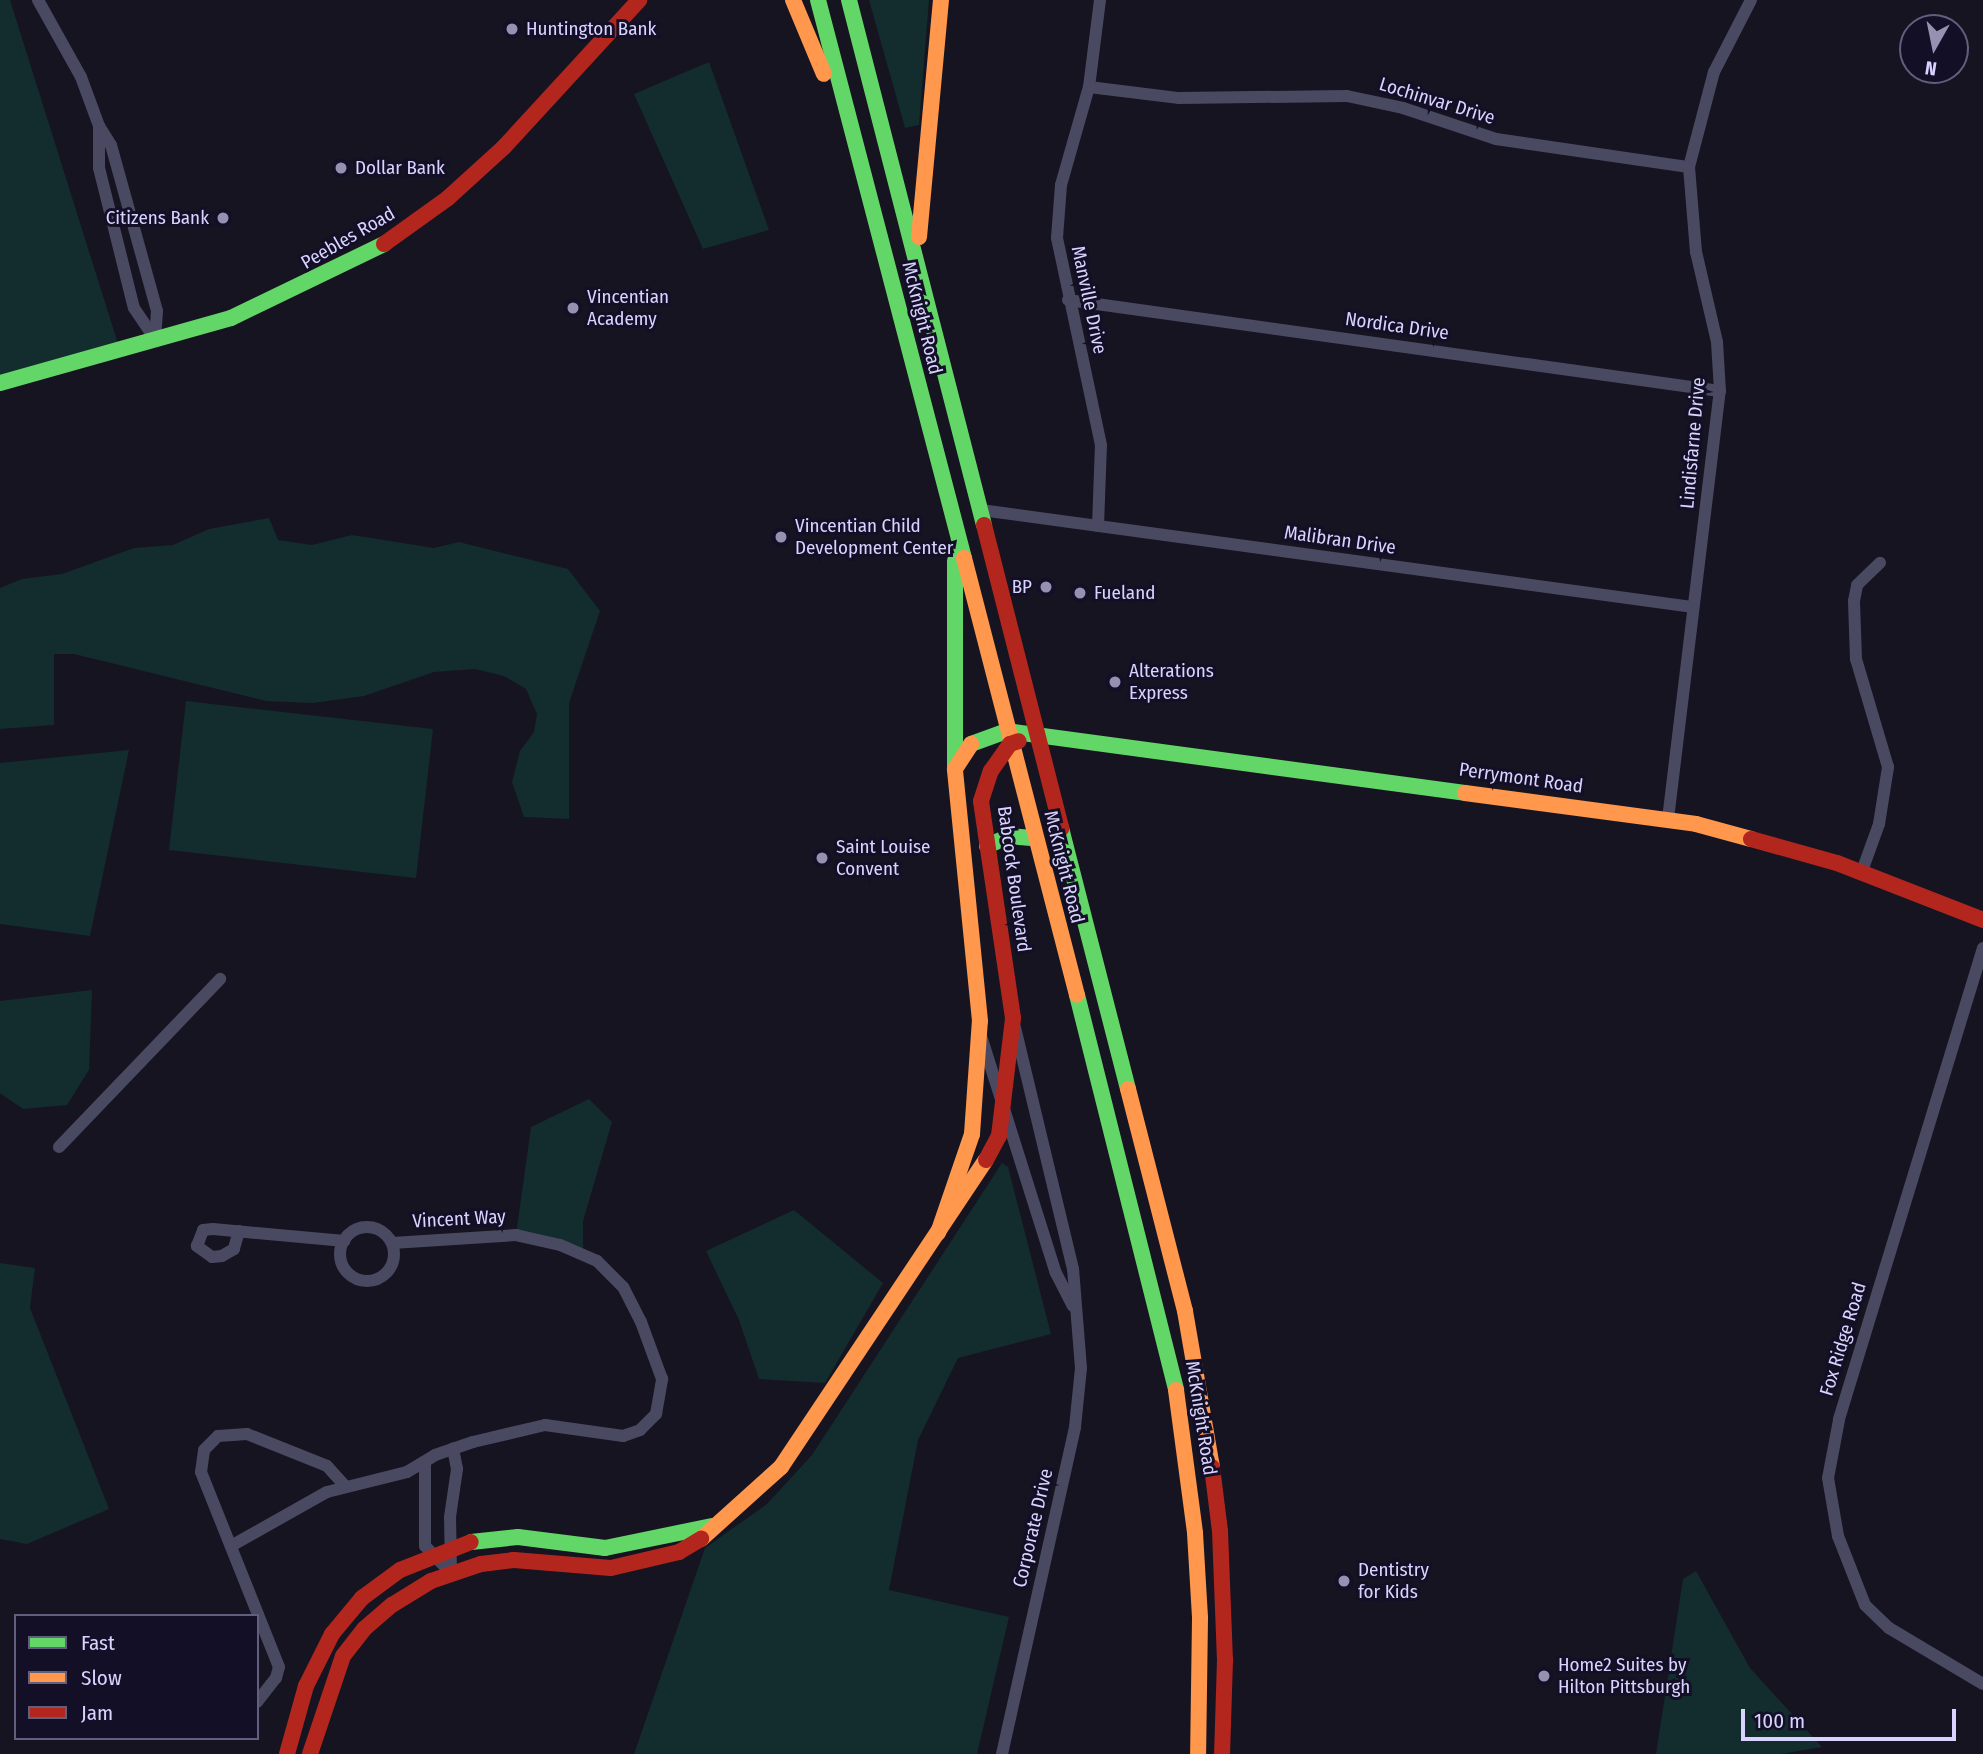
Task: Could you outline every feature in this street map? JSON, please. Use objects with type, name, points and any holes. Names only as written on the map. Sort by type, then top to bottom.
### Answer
[{"type":"main road","name":"Peebles Road","points":[[0,383],[265,305],[395,238],[504,147],[639,0]]},
{"type":"main road","points":[[793,0],[808,29],[877,228]]},
{"type":"main road","name":"McKnight Road","points":[[818,0],[1034,838],[1158,1303],[1179,1403],[1198,1576],[1198,1754]]},
{"type":"main road","name":"McKnight Road","points":[[849,0],[1122,1058],[1203,1399],[1223,1574],[1222,1754]]},
{"type":"main road","points":[[921,279],[919,202],[938,55],[941,0]]},
{"type":"main road","name":"Babcock Boulevard","points":[[938,1233],[972,1134],[979,1021],[954,769],[954,526]]},
{"type":"main road","points":[[954,769],[969,744],[1039,734]]},
{"type":"main road","name":"Perrymont Road","points":[[1039,734],[1668,819],[1755,838],[1861,871],[1983,920]]},
{"type":"main road","name":"Babcock Boulevard","points":[[310,1754],[335,1675],[352,1643],[392,1605],[451,1573],[514,1560],[601,1568],[643,1564],[698,1542],[712,1526],[781,1468],[989,1160],[1005,1112],[1013,1018],[987,846],[982,790],[1009,737]]},
{"type":"main road","points":[[987,846],[1009,836],[1034,838]]},
{"type":"main road","name":"Babcock Boulevard","points":[[287,1754],[306,1686],[332,1633],[362,1598],[430,1555],[452,1546],[498,1537],[625,1547],[712,1526]]},
{"type":"street","points":[[38,0],[81,77],[99,126],[111,145],[157,311],[155,339]]},
{"type":"street","name":"Manville Drive","points":[[1098,526],[1101,445],[1058,253],[1058,205],[1088,87],[1100,0]]},
{"type":"street","name":"Lindisfarne Drive","points":[[1668,819],[1720,391],[1717,342],[1696,252],[1689,167],[1714,72],[1752,0]]},
{"type":"street","name":"Lochinvar Drive","points":[[1088,87],[1180,98],[1347,96],[1403,108],[1496,139],[1689,167]]},
{"type":"street","points":[[99,126],[99,168],[134,308],[155,339]]},
{"type":"street","name":"Nordica Drive","points":[[1068,300],[1720,391]]},
{"type":"street","name":"Malibran Drive","points":[[981,510],[1693,607]]},
{"type":"street","points":[[1861,871],[1879,824],[1888,767],[1856,659],[1854,601],[1857,585],[1880,563]]},
{"type":"street","name":"Fox Ridge Road","points":[[1983,948],[1839,1420],[1828,1478],[1838,1536],[1865,1605],[1889,1628],[1983,1684]]},
{"type":"street","points":[[59,1147],[220,979]]},
{"type":"street","name":"Corporate Drive","points":[[1002,1754],[1078,1409],[1081,1368],[1074,1309],[1073,1269],[1013,1018]]},
{"type":"street","name":"Corporate Drive","points":[[979,1021],[1056,1273],[1074,1309]]},
{"type":"street","points":[[371,1227],[392,1243],[390,1268],[369,1281],[346,1270],[340,1253],[344,1241],[353,1231],[371,1227]]},
{"type":"street","points":[[239,1231],[344,1241]]},
{"type":"street","name":"Vincent Way","points":[[231,1546],[254,1536],[294,1507],[344,1485],[407,1472],[453,1448],[545,1425],[615,1436],[632,1434],[656,1414],[662,1379],[628,1296],[612,1273],[589,1256],[516,1235],[392,1243]]},
{"type":"street","points":[[258,1614],[201,1472],[204,1450],[218,1436],[247,1434],[320,1462],[344,1485]]},
{"type":"street","points":[[451,1573],[450,1517],[457,1469],[453,1448]]},
{"type":"street","points":[[425,1462],[423,1535],[430,1555],[451,1573]]},
{"type":"street","points":[[259,1617],[279,1667],[276,1678],[259,1699]]},
{"type":"green space","points":[[0,0],[10,0],[120,350],[0,383]]},
{"type":"green space","points":[[869,0],[929,0],[919,125],[905,128]]},
{"type":"green space","points":[[709,62],[769,230],[703,249],[634,94]]},
{"type":"green space","points":[[269,518],[278,540],[312,545],[352,535],[434,548],[459,542],[568,569],[600,611],[569,703],[569,819],[524,817],[512,782],[520,751],[534,732],[537,714],[526,689],[504,676],[475,669],[434,672],[364,696],[313,703],[266,701],[74,654],[54,654],[54,725],[0,729],[0,588],[22,579],[62,574],[134,548],[173,545],[209,529]]},
{"type":"green space","points":[[186,701],[433,729],[416,878],[169,850]]},
{"type":"green space","points":[[129,750],[90,936],[0,924],[0,763]]},
{"type":"green space","points":[[92,990],[89,1070],[67,1105],[23,1109],[0,1093],[0,1001]]},
{"type":"green space","points":[[589,1099],[612,1122],[583,1221],[583,1254],[516,1235],[531,1127]]},
{"type":"green space","points":[[1002,1163],[1008,1167],[1051,1334],[958,1358],[918,1440],[889,1590],[1009,1617],[977,1754],[634,1754],[705,1548],[767,1504],[812,1455]]},
{"type":"green space","points":[[794,1210],[883,1283],[825,1383],[759,1379],[739,1320],[706,1251]]},
{"type":"green space","points":[[0,1263],[35,1268],[30,1308],[109,1509],[27,1544],[0,1539]]},
{"type":"green space","points":[[1696,1571],[1750,1668],[1822,1747],[1781,1754],[1656,1754],[1683,1579]]},
{"type":"traffic: fast","points":[[818,0],[964,558]]},
{"type":"traffic: fast","points":[[849,0],[984,525]]},
{"type":"traffic: fast","points":[[0,383],[231,318],[384,244]]},
{"type":"traffic: fast","points":[[955,561],[955,769]]},
{"type":"traffic: fast","points":[[971,744],[1007,731],[1465,793]]},
{"type":"traffic: fast","points":[[1061,828],[1128,1089]]},
{"type":"traffic: fast","points":[[987,846],[1009,836],[1034,838]]},
{"type":"traffic: fast","points":[[1077,995],[1176,1390]]},
{"type":"traffic: fast","points":[[471,1542],[518,1537],[605,1548],[712,1526]]},
{"type":"traffic: slow","points":[[793,0],[824,74]]},
{"type":"traffic: slow","points":[[919,237],[941,0]]},
{"type":"traffic: slow","points":[[964,558],[1077,995]]},
{"type":"traffic: slow","points":[[938,1233],[972,1134],[980,1021],[955,769],[971,744]]},
{"type":"traffic: slow","points":[[1465,793],[1696,824],[1751,839]]},
{"type":"traffic: slow","points":[[1128,1089],[1185,1311],[1212,1467]]},
{"type":"traffic: slow","points":[[701,1539],[781,1467],[986,1160]]},
{"type":"traffic: slow","points":[[1176,1390],[1195,1533],[1200,1618],[1198,1754]]},
{"type":"traffic: jam","points":[[384,244],[448,198],[504,147],[639,0]]},
{"type":"traffic: jam","points":[[984,525],[1061,828]]},
{"type":"traffic: jam","points":[[986,1160],[999,1136],[1013,1018],[981,801],[991,771],[1010,744],[1019,741]]},
{"type":"traffic: jam","points":[[1751,839],[1837,863],[1983,920]]},
{"type":"traffic: jam","points":[[1212,1467],[1220,1531],[1225,1660],[1222,1754]]},
{"type":"traffic: jam","points":[[310,1754],[343,1656],[364,1629],[392,1605],[431,1581],[481,1564],[514,1560],[611,1568],[679,1552],[701,1539]]},
{"type":"traffic: jam","points":[[287,1754],[306,1686],[332,1634],[362,1598],[400,1570],[471,1542]]},
{"type":"place","name":"Huntington Bank","points":[[512,29]]},
{"type":"place","name":"Dollar Bank","points":[[341,168]]},
{"type":"place","name":"Citizens Bank","points":[[223,218]]},
{"type":"place","name":"Vincentian Academy","points":[[573,308]]},
{"type":"place","name":"Vincentian Child Development Center","points":[[781,537]]},
{"type":"place","name":"BP","points":[[1046,587]]},
{"type":"place","name":"Fueland","points":[[1080,593]]},
{"type":"place","name":"Alterations Express","points":[[1115,682]]},
{"type":"place","name":"Saint Louise Convent","points":[[822,858]]},
{"type":"place","name":"Dentistry for Kids","points":[[1344,1581]]},
{"type":"place","name":"Home2 Suites by Hilton Pittsburgh","points":[[1544,1676]]}]
